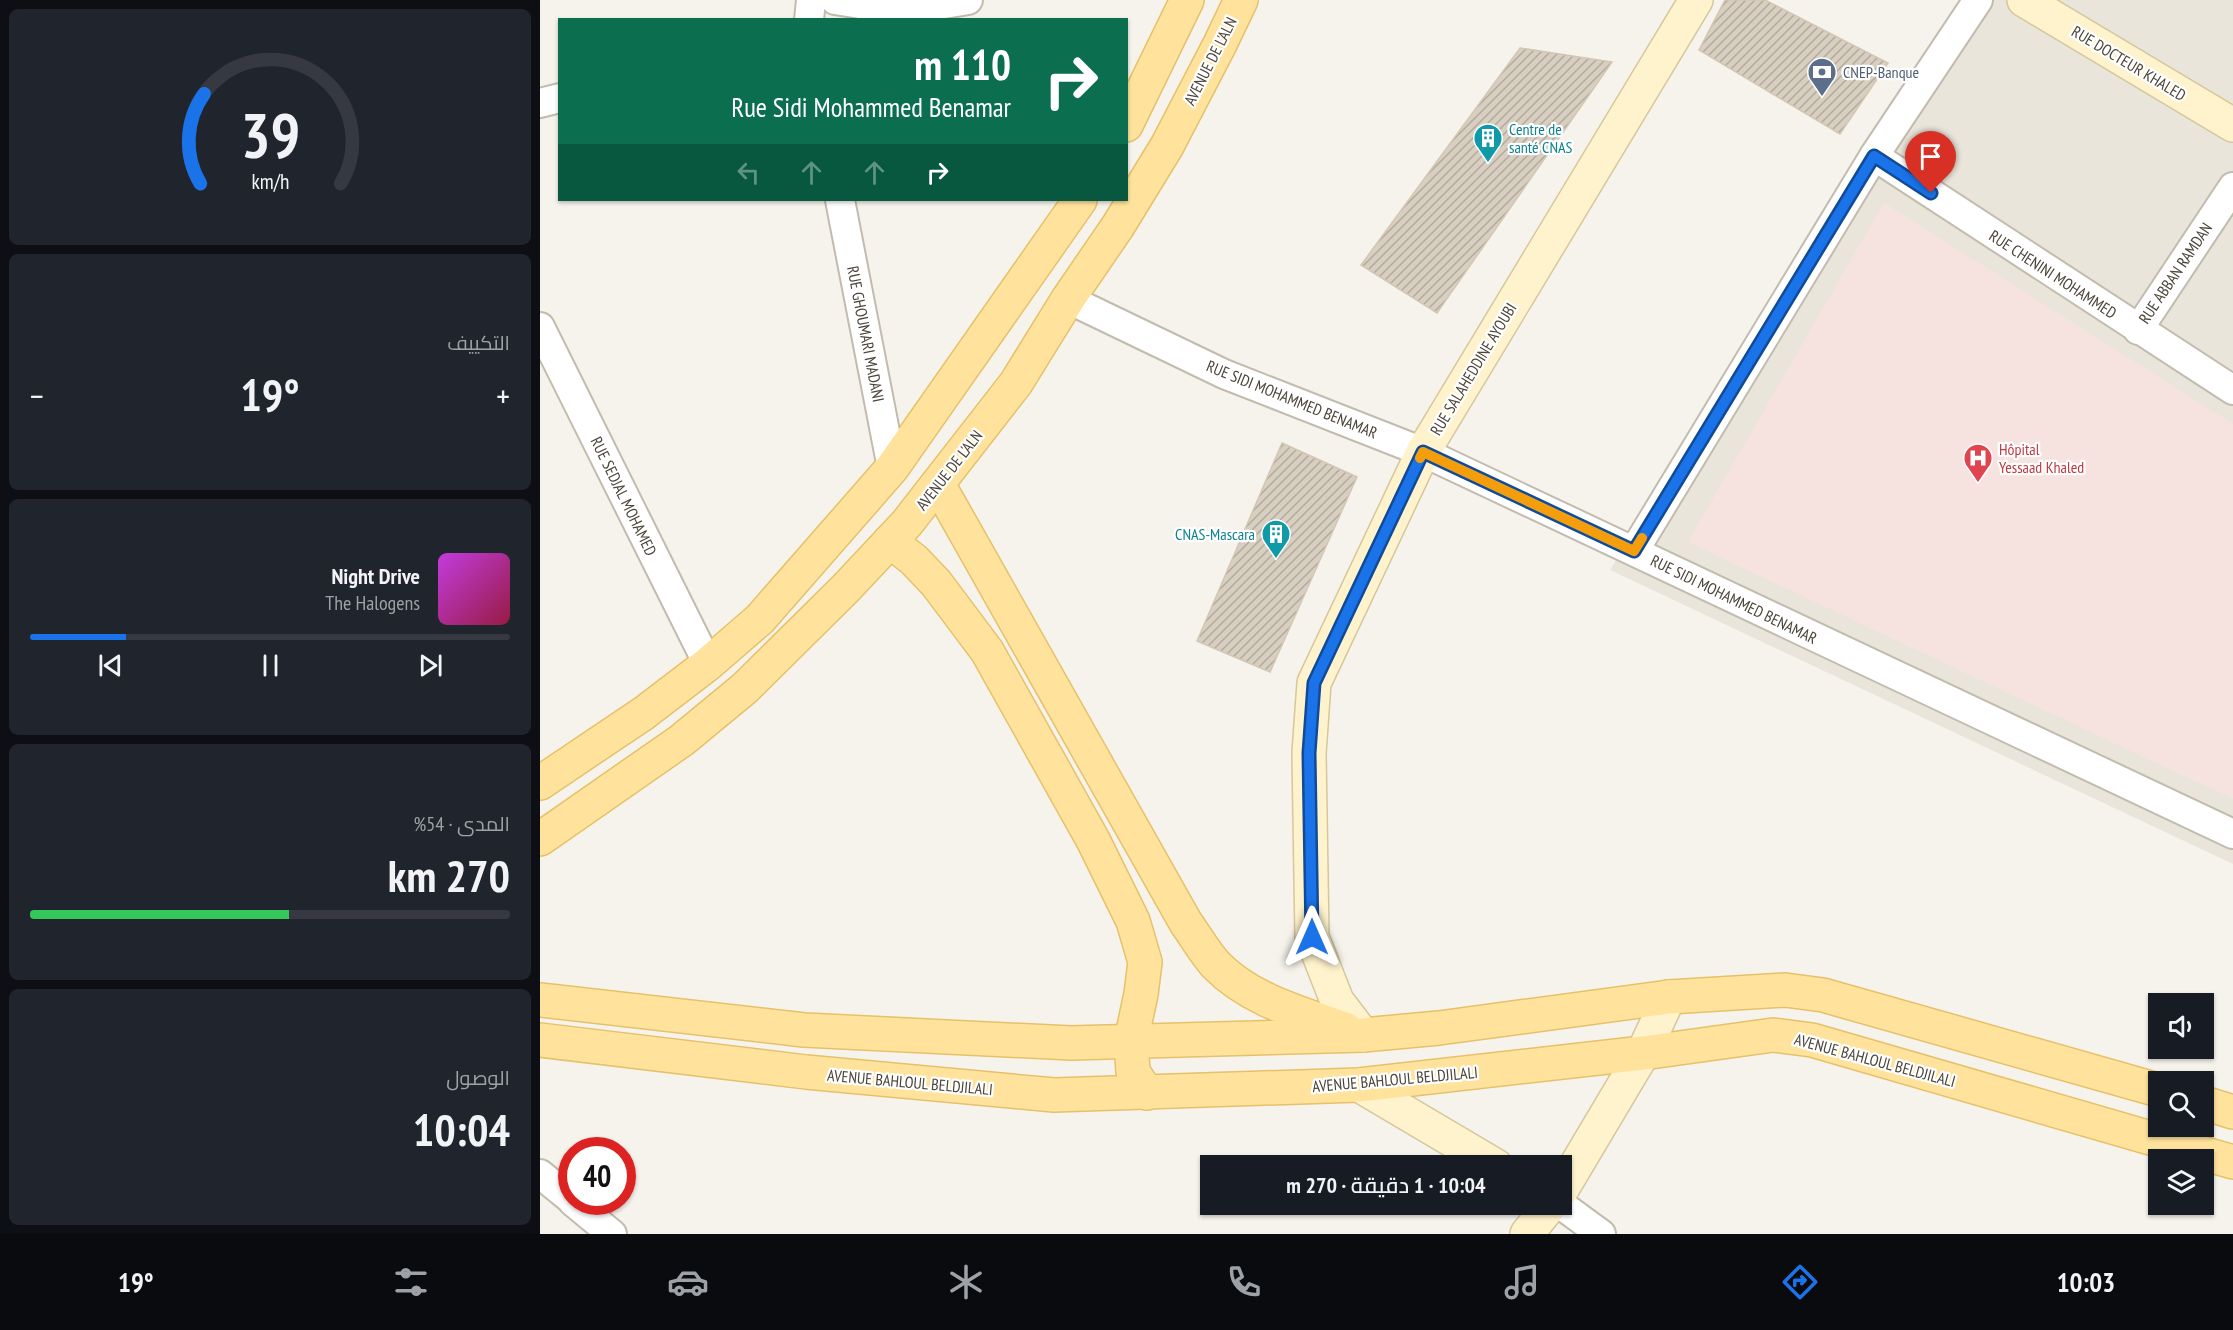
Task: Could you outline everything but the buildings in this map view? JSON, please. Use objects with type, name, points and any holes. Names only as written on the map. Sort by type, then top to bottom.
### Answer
[{"type":"main road","points":[[1128,121],[1187,0]]},
{"type":"main road","name":"AVENUE DE L'ALN","points":[[540,839],[682,740],[745,688],[890,541],[938,484],[1016,383],[1068,299],[1118,226],[1167,146],[1241,0]]},
{"type":"main road","points":[[540,783],[644,713],[708,664],[760,619],[892,468],[1079,201]]},
{"type":"main road","points":[[938,484],[1186,923],[1216,965],[1240,984],[1272,1003],[1363,1035]]},
{"type":"main road","points":[[890,541],[914,560],[936,583],[987,651],[1093,840],[1133,921],[1145,962],[1131,1041],[1133,1072],[1147,1093]]},
{"type":"main road","points":[[540,1000],[804,1030],[1071,1043],[1363,1035],[1439,1028],[1669,997],[1785,990],[1823,995],[2148,1087]]},
{"type":"main road","name":"AVENUE BAHLOUL BELDJILALI","points":[[540,1040],[806,1072],[1054,1095],[1359,1085],[1643,1053],[1773,1035],[1812,1040],[2233,1162]]},
{"type":"main road","points":[[2214,1106],[2233,1112]]},
{"type":"street","points":[[809,18],[811,0]]},
{"type":"street","points":[[835,0],[903,11]]},
{"type":"street","points":[[878,18],[903,11],[968,0]]},
{"type":"street","name":"RUE SALAHEDDINE AYOUBI","points":[[1363,1035],[1337,1001],[1312,937],[1309,753],[1314,683],[1423,452],[1696,0]]},
{"type":"street","points":[[1634,551],[1874,156],[1978,0]]},
{"type":"street","name":"RUE DOCTEUR KHALED","points":[[2025,0],[2233,125]]},
{"type":"street","points":[[540,103],[558,98]]},
{"type":"street","name":"RUE CHENINI MOHAMMED","points":[[1874,156],[2233,390]]},
{"type":"street","name":"RUE ABBAN RAMDAN","points":[[2138,330],[2233,187]]},
{"type":"street","name":"RUE GHOUMARI MADANI","points":[[840,201],[892,468]]},
{"type":"street","name":"RUE SIDI MOHAMMED BENAMAR","points":[[1068,299],[1224,374],[1423,452],[2233,834]]},
{"type":"street","name":"RUE SEDJAL MOHAMED","points":[[540,327],[708,664]]},
{"type":"street","points":[[1572,1172],[1643,1053],[1669,997]]},
{"type":"street","points":[[1359,1085],[1477,1155]]},
{"type":"street","points":[[540,1174],[558,1189]]},
{"type":"street","points":[[1572,1213],[1601,1234]]},
{"type":"street","points":[[589,1215],[612,1234]]},
{"type":"street","points":[[1527,1234],[1542,1215]]},
{"type":"shaded area","points":[[1959,0],[2233,0],[2233,864],[1610,570]]},
{"type":"shaded area","name":"Hôpital Yessaad Khaled","points":[[1884,203],[2233,424],[2233,799],[1688,542]]},
{"type":"slow traffic","points":[[1420,458],[1423,452],[1634,551],[1642,538]]},
{"type":"place","name":"CNEP-Banque","points":[[1822,98]]},
{"type":"place","name":"Centre de santé CNAS","points":[[1488,164]]},
{"type":"place","name":"Hôpital Yessaad Khaled","points":[[1978,484]]},
{"type":"place","name":"CNAS-Mascara","points":[[1276,560]]},
{"type":"route","points":[[1312,937],[1309,753],[1314,683],[1423,452],[1634,551],[1874,156],[1931,193]]}]
